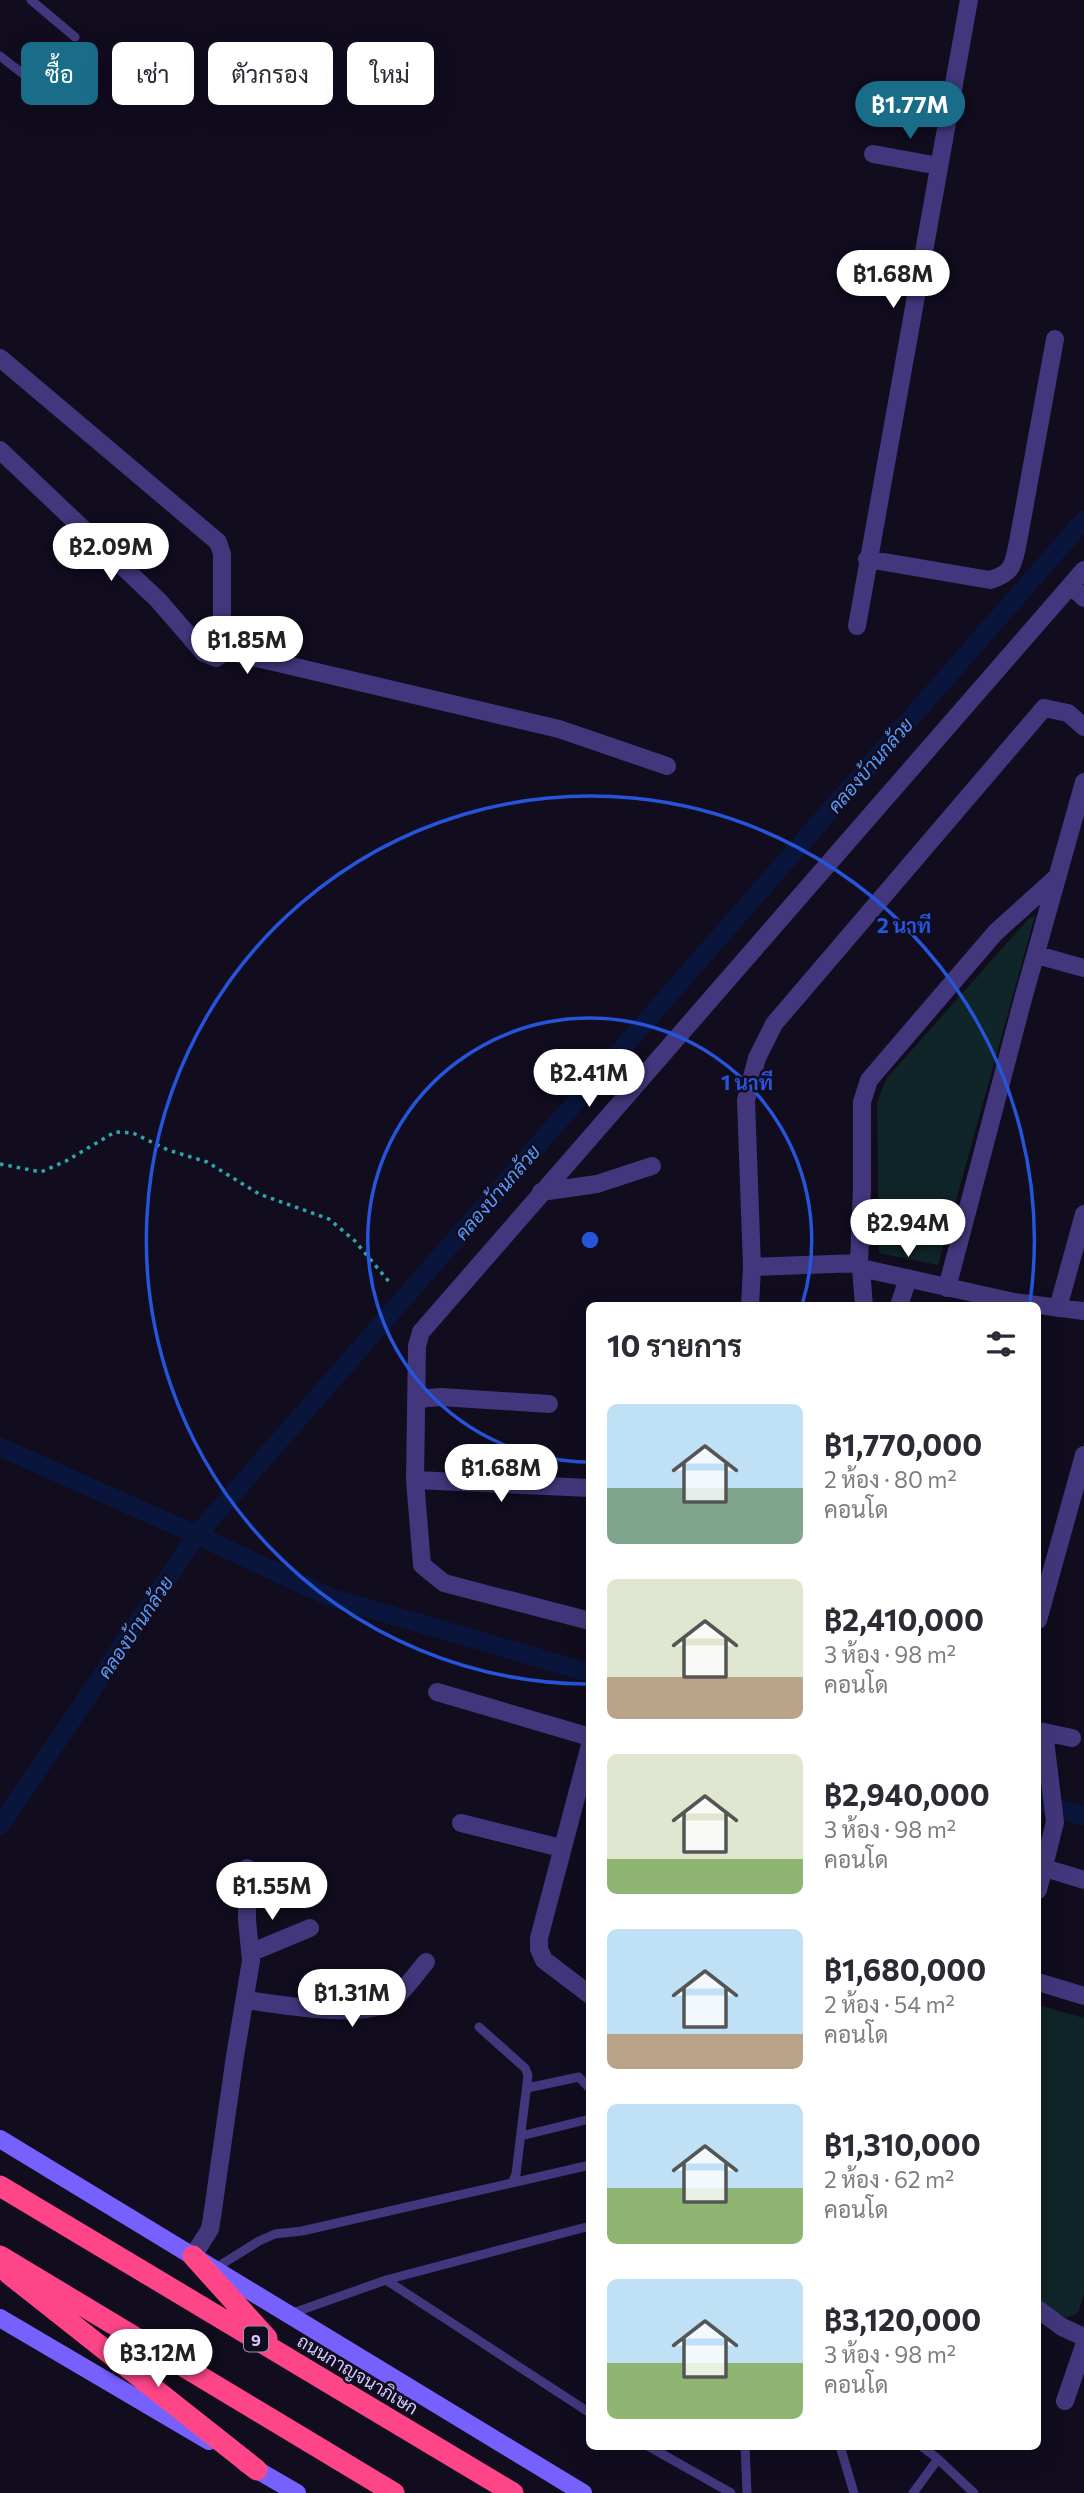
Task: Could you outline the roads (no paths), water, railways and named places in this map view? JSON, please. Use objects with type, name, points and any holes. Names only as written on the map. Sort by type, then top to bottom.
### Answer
[{"type":"highway","name":"ถนนกาญจนาภิเษก","points":[[0,2186],[513,2493]]},
{"type":"highway","points":[[0,2256],[394,2493]]},
{"type":"highway","points":[[193,2256],[282,2355]]},
{"type":"highway","points":[[0,2267],[257,2470]]},
{"type":"main road","points":[[0,2139],[583,2493]]},
{"type":"main road","points":[[0,2318],[297,2493]]},
{"type":"street","points":[[857,626],[969,0]]},
{"type":"street","points":[[873,154],[939,166]]},
{"type":"street","points":[[867,559],[990,580],[1005,576],[1012,566],[1018,542],[1055,339]]},
{"type":"street","points":[[0,358],[218,542],[222,554],[222,636],[228,649],[559,729],[667,766]]},
{"type":"street","points":[[0,450],[158,600],[204,653],[216,658],[228,649]]},
{"type":"street","points":[[586,1620],[444,1583],[422,1565],[415,1480],[417,1346],[421,1332],[541,1192],[1077,592],[1084,570]]},
{"type":"street","points":[[750,1302],[752,1267],[746,1100],[757,1058],[775,1024],[1044,708],[1068,713],[1084,727]]},
{"type":"street","points":[[947,1288],[1019,1013],[1084,782]]},
{"type":"street","points":[[864,1302],[860,1266],[862,1102],[869,1080],[995,933],[1058,876]]},
{"type":"street","points":[[1037,955],[1084,968]]},
{"type":"street","points":[[541,1192],[597,1184],[652,1166]]},
{"type":"street","points":[[1058,1308],[1084,1214]]},
{"type":"street","points":[[752,1267],[860,1266],[1006,1302]]},
{"type":"street","points":[[900,1302],[908,1278]]},
{"type":"street","points":[[1041,1306],[1084,1311]]},
{"type":"street","points":[[417,1399],[441,1397],[549,1404]]},
{"type":"street","points":[[1041,1609],[1084,1455]]},
{"type":"street","points":[[415,1480],[586,1488]]},
{"type":"street","points":[[437,1692],[586,1736]]},
{"type":"street","points":[[1072,1738],[1041,1731],[1055,1822],[1041,1867],[1084,1880]]},
{"type":"street","points":[[586,1759],[539,1938],[539,1949],[544,1960],[586,1992]]},
{"type":"street","points":[[461,1823],[561,1848]]},
{"type":"street","points":[[193,2256],[210,2229],[251,1962],[247,1920],[247,1868]]},
{"type":"street","points":[[250,1953],[310,1928]]},
{"type":"street","points":[[245,2000],[343,2011],[378,2007],[401,1992],[426,1962]]},
{"type":"street","points":[[1041,1983],[1084,1996]]},
{"type":"street","points":[[1041,2311],[1062,2327],[1084,2336]]},
{"type":"street","points":[[1065,2401],[1084,2346]]},
{"type":"lane","points":[[31,0],[75,37]]},
{"type":"lane","points":[[0,56],[21,72]]},
{"type":"lane","points":[[479,2027],[525,2067],[528,2075],[516,2174],[512,2183]]},
{"type":"lane","points":[[527,2088],[579,2077],[586,2085]]},
{"type":"lane","points":[[521,2136],[586,2120]]},
{"type":"lane","points":[[214,2269],[275,2234],[302,2231],[586,2166]]},
{"type":"lane","points":[[289,2315],[386,2280],[586,2227]]},
{"type":"lane","points":[[386,2280],[586,2410]]},
{"type":"lane","points":[[655,2450],[731,2493]]},
{"type":"lane","points":[[745,2450],[747,2493]]},
{"type":"lane","points":[[842,2450],[854,2493]]},
{"type":"lane","points":[[926,2450],[974,2493]]},
{"type":"lane","points":[[914,2493],[938,2459]]},
{"type":"waterway","name":"คลองบ้านกล้วย","points":[[0,1826],[197,1535],[1084,520]]},
{"type":"waterway","points":[[0,1447],[329,1597],[586,1672]]},
{"type":"waterway","points":[[1041,1804],[1084,1816]]}]
